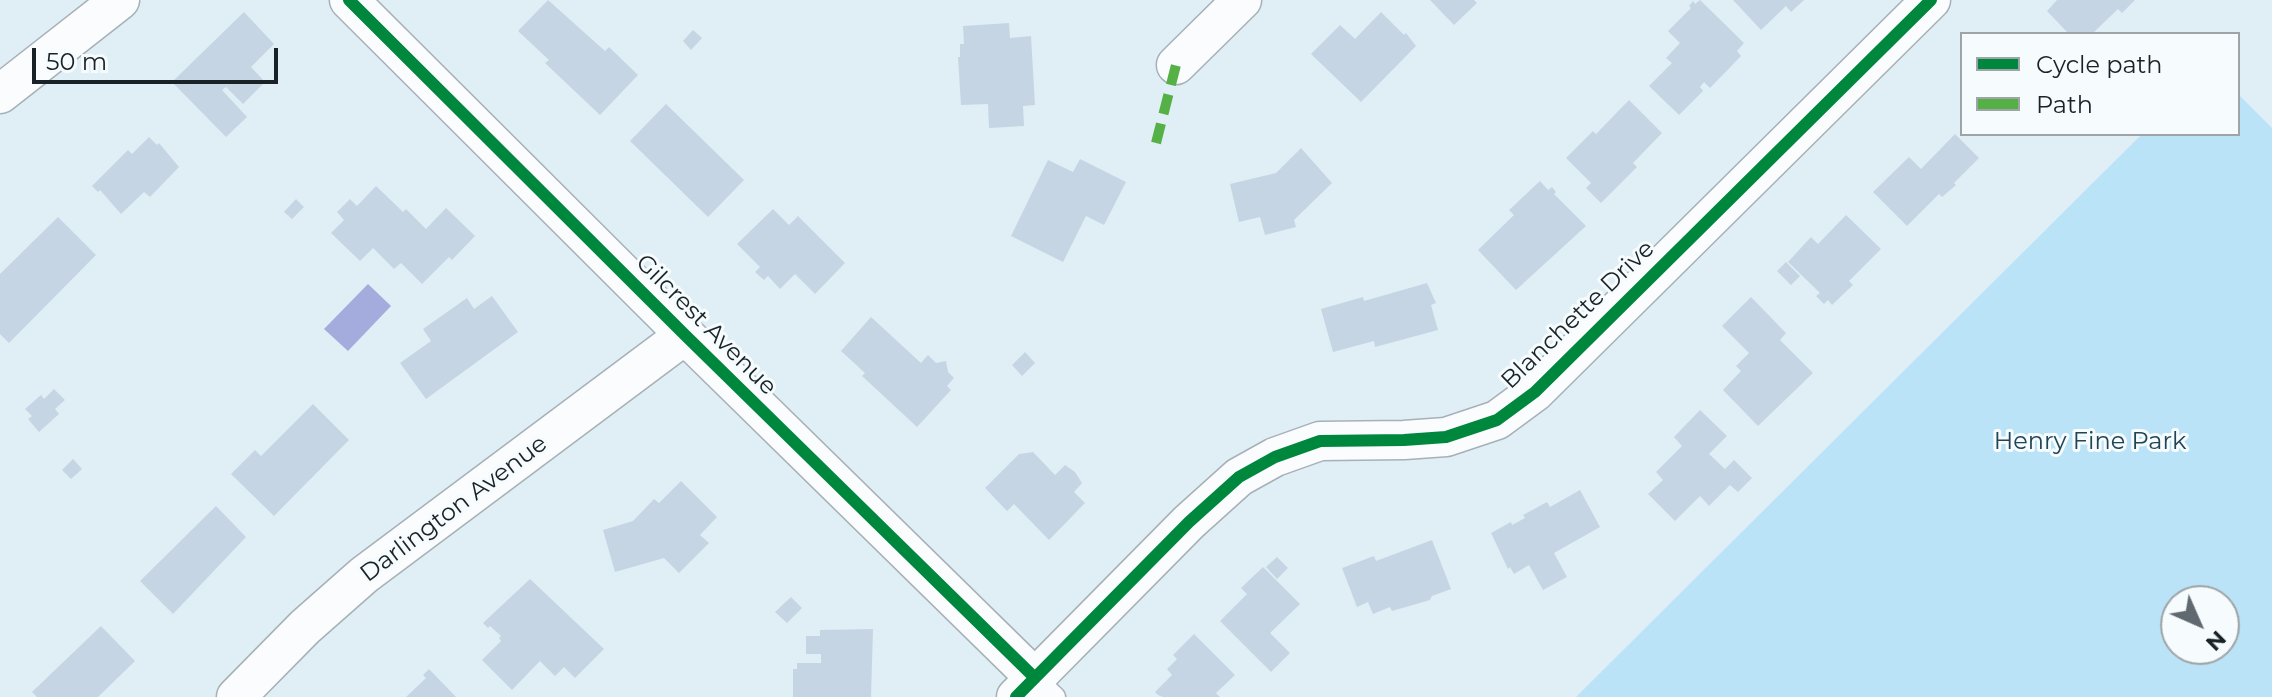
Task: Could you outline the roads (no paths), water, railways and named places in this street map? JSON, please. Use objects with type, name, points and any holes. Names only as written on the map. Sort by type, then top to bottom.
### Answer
[{"type":"street","points":[[0,94],[120,0]]},
{"type":"street","name":"Gilcrest Avenue","points":[[349,0],[1036,691]]},
{"type":"street","points":[[1176,65],[1242,0]]},
{"type":"street","name":"Blanchette Drive","points":[[1036,691],[1189,522],[1239,477],[1275,457],[1320,441],[1446,437],[1497,420],[1535,392],[1931,0]]},
{"type":"street","name":"Darlington Avenue","points":[[236,697],[305,627],[364,575],[685,335]]},
{"type":"park label","name":"Henry Fine Park","points":[[2090,442]]}]
